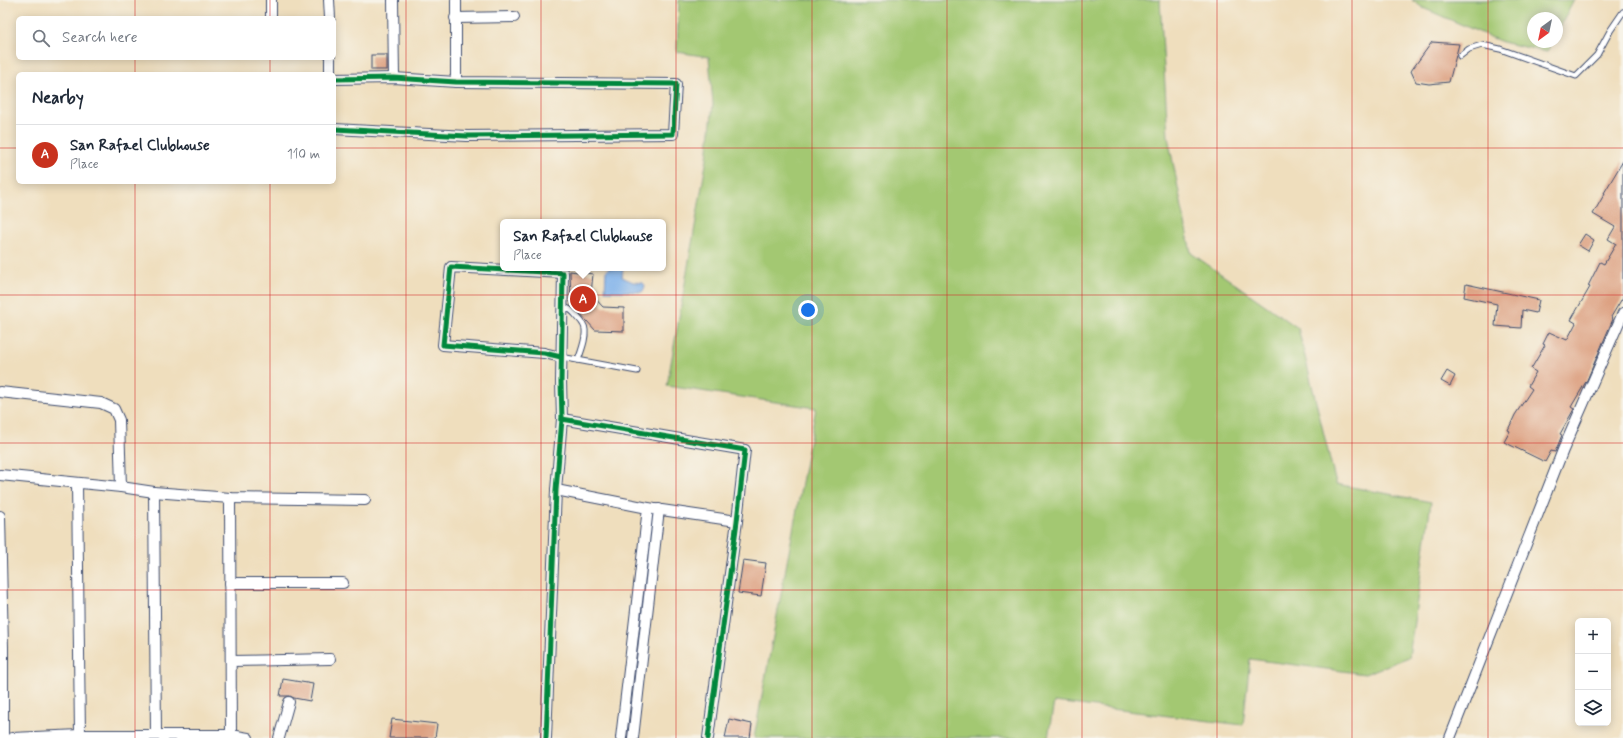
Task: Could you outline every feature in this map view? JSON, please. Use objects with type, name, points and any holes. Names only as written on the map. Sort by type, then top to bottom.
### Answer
[{"type":"street","points":[[271,0],[271,16]]},
{"type":"street","points":[[329,0],[330,16]]},
{"type":"street","points":[[393,0],[394,78]]},
{"type":"street","points":[[456,0],[456,82]]},
{"type":"street","points":[[455,18],[514,17]]},
{"type":"street","points":[[330,60],[330,72]]},
{"type":"street","points":[[336,79],[394,78],[456,82],[676,84],[674,134],[467,136],[336,129]]},
{"type":"street","points":[[500,270],[452,267],[443,345],[544,354],[561,357]]},
{"type":"street","points":[[526,271],[563,273],[561,357],[562,419],[556,490],[546,738]]},
{"type":"street","points":[[1450,738],[1563,450],[1623,313]]},
{"type":"street","points":[[0,392],[101,403],[114,409],[119,420],[121,487]]},
{"type":"street","points":[[562,419],[745,450],[708,738]]},
{"type":"street","points":[[0,475],[121,487],[154,492],[230,498],[365,500]]},
{"type":"street","points":[[77,483],[80,735]]},
{"type":"street","points":[[556,490],[648,508],[737,521]]},
{"type":"street","points":[[154,492],[156,735]]},
{"type":"street","points":[[230,498],[232,735]]},
{"type":"street","points":[[621,738],[648,508]]},
{"type":"street","points":[[633,738],[659,509]]},
{"type":"street","points":[[0,516],[3,738]]},
{"type":"street","points":[[230,582],[342,583]]},
{"type":"street","points":[[232,661],[330,659]]},
{"type":"street","points":[[279,738],[289,702]]},
{"type":"street","points":[[12,738],[80,735],[232,735],[248,738]]},
{"type":"lane","points":[[1460,56],[1470,49],[1482,45],[1500,48],[1576,76],[1598,55],[1610,31],[1623,12]]},
{"type":"lane","points":[[562,308],[565,307],[570,309],[583,323],[586,329],[583,346],[578,360]]},
{"type":"lane","points":[[561,357],[637,371]]},
{"type":"green space","points":[[679,0],[1160,0],[1168,137],[1191,253],[1298,328],[1336,484],[1431,502],[1409,657],[1365,674],[1250,659],[1243,725],[1054,702],[1048,738],[754,738],[816,408],[667,386],[707,158],[713,104],[709,57],[677,52]]},
{"type":"green space","points":[[1412,0],[1574,0],[1563,21],[1563,12],[1527,12],[1527,48],[1502,42],[1423,8]]},
{"type":"green space","points":[[1529,48],[1549,48],[1547,52]]},
{"type":"water","points":[[606,271],[623,271],[622,277],[633,282],[643,283],[645,285],[642,292],[605,291]]},
{"type":"building","points":[[1432,42],[1459,44],[1449,82],[1429,84],[1416,82],[1411,71]]},
{"type":"building","points":[[371,55],[387,55],[387,70],[371,70]]},
{"type":"building","points":[[1623,161],[1623,297],[1611,317],[1613,319],[1587,380],[1571,407],[1574,409],[1560,434],[1562,435],[1555,452],[1551,451],[1545,462],[1504,442],[1510,431],[1508,430],[1515,415],[1532,389],[1528,386],[1536,372],[1531,369],[1545,345],[1543,344],[1549,332],[1567,340],[1576,323],[1571,320],[1590,287],[1588,286],[1600,262],[1604,264],[1616,244],[1608,239],[1615,227],[1593,214]]},
{"type":"building","points":[[1585,234],[1594,240],[1588,251],[1578,245]]},
{"type":"building","points":[[570,271],[593,274],[591,294],[603,307],[624,308],[624,331],[595,330],[571,303]]},
{"type":"building","points":[[1466,284],[1539,300],[1536,313],[1522,310],[1521,328],[1495,326],[1497,304],[1464,297]]},
{"type":"building","points":[[1447,371],[1455,376],[1450,386],[1441,381]]},
{"type":"building","points":[[743,560],[766,563],[761,596],[738,593]]},
{"type":"building","points":[[283,679],[313,684],[310,701],[290,696],[280,696]]},
{"type":"building","points":[[392,719],[437,724],[435,738],[389,738]]},
{"type":"building","points":[[729,719],[752,724],[750,738],[725,738]]},
{"type":"cycle path","points":[[336,79],[394,78],[456,82],[676,84],[673,134],[467,136],[336,129]]},
{"type":"cycle path","points":[[500,270],[451,267],[443,345],[544,353],[561,357]]},
{"type":"cycle path","points":[[526,271],[563,273],[561,381],[562,419],[556,490],[546,738]]},
{"type":"cycle path","points":[[562,419],[745,450],[708,738]]},
{"type":"place","name":"San Rafael Clubhouse","points":[[583,299]]}]
